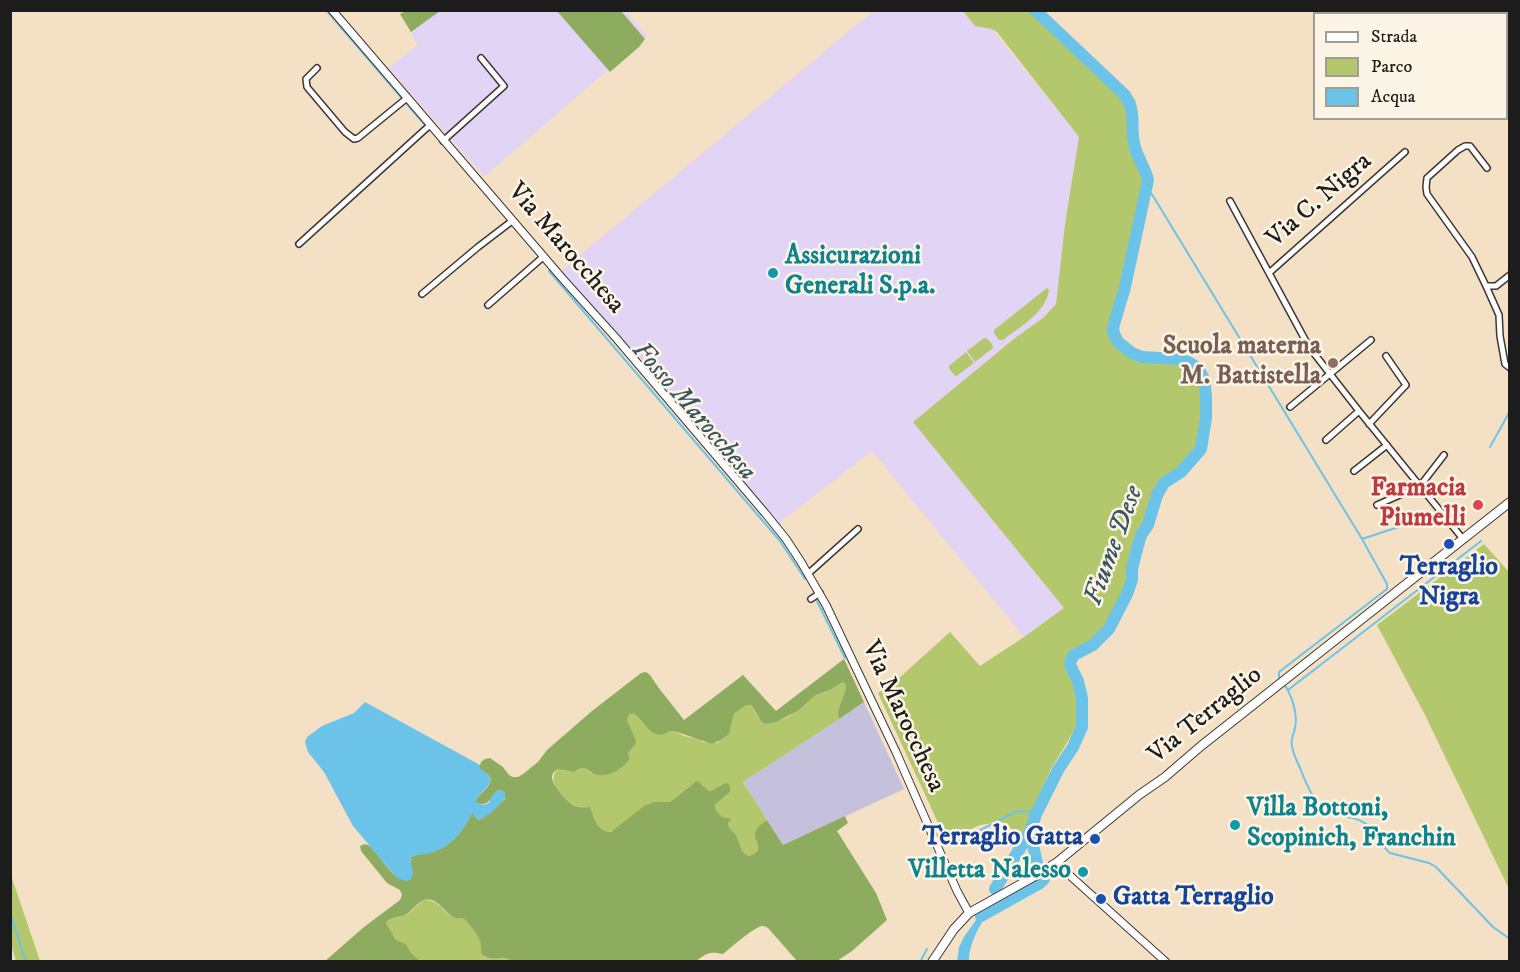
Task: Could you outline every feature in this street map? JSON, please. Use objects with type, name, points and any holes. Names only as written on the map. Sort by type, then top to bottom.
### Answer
[{"type":"main road","name":"Via Terraglio","points":[[932,962],[954,929],[969,913],[1056,863],[1509,502]]},
{"type":"street","name":"Via Marocchesa","points":[[332,10],[404,100],[430,125],[616,338],[786,539],[809,573],[854,662],[969,913]]},
{"type":"street","points":[[443,141],[504,86],[481,58]]},
{"type":"street","points":[[317,68],[306,79],[307,87],[345,132],[354,139],[404,100]]},
{"type":"street","points":[[298,244],[430,125]]},
{"type":"street","points":[[1487,168],[1470,146],[1465,146],[1427,178],[1426,187],[1427,194],[1472,256],[1486,286],[1499,315],[1505,363],[1509,368]]},
{"type":"street","name":"Via C. Nigra","points":[[1230,201],[1269,273],[1405,152]]},
{"type":"street","points":[[422,294],[512,221]]},
{"type":"street","points":[[488,305],[543,257]]},
{"type":"street","points":[[1269,273],[1309,347],[1462,539]]},
{"type":"street","points":[[1486,286],[1496,286],[1509,275]]},
{"type":"street","points":[[1290,408],[1371,340]]},
{"type":"street","points":[[1369,424],[1406,385],[1386,356]]},
{"type":"street","points":[[1326,440],[1359,411]]},
{"type":"street","points":[[1354,471],[1387,445]]},
{"type":"street","points":[[1377,506],[1420,486],[1444,455]]},
{"type":"street","points":[[809,573],[858,529]]},
{"type":"street","points":[[811,599],[820,593]]},
{"type":"street","points":[[1056,863],[1166,962]]},
{"type":"shaded area","points":[[418,11],[625,11],[647,36],[484,177],[388,68],[418,45],[412,32],[420,25]]},
{"type":"shaded area","points":[[873,11],[963,11],[975,25],[992,29],[1079,137],[1065,224],[1056,304],[1043,318],[1015,338],[913,422],[1064,608],[1024,637],[872,451],[778,524],[561,271]]},
{"type":"shaded area","points":[[864,702],[904,789],[783,845],[743,782]]},
{"type":"green space","points":[[405,11],[440,11],[411,32],[400,14]]},
{"type":"green space","points":[[557,11],[621,11],[645,39],[610,72]]},
{"type":"green space","points":[[963,11],[1044,11],[1128,92],[1125,95],[1135,99],[1138,147],[1152,183],[1127,293],[1117,326],[1118,333],[1123,342],[1130,347],[1144,352],[1190,359],[1200,365],[1207,378],[1210,393],[1206,446],[1193,465],[1166,489],[1156,507],[1138,555],[1134,574],[1107,625],[1097,638],[1071,652],[1065,661],[1078,697],[1080,710],[1078,722],[1051,769],[1026,833],[1005,869],[991,887],[1021,836],[1002,822],[980,825],[946,840],[878,693],[898,679],[950,632],[980,666],[1064,608],[913,422],[1015,338],[1043,318],[1056,304],[1065,224],[1079,137],[997,32],[975,26]]},
{"type":"green space","points":[[1047,288],[1049,290],[1043,306],[1024,325],[1003,340],[999,340],[994,330]]},
{"type":"green space","points":[[984,338],[993,348],[975,362],[967,351]]},
{"type":"green space","points":[[966,352],[974,363],[955,376],[949,366]]},
{"type":"green space","points":[[1484,544],[1509,572],[1509,889],[1424,713],[1377,625]]},
{"type":"green space","points":[[844,659],[864,702],[839,719],[838,710],[846,689],[843,682],[816,695],[798,711],[776,722],[766,724],[762,722],[751,705],[746,705],[734,714],[729,734],[712,744],[674,731],[658,735],[649,730],[633,713],[627,720],[636,741],[628,753],[630,758],[622,767],[604,775],[597,775],[582,768],[573,772],[558,769],[552,777],[557,789],[568,802],[577,807],[590,807],[599,827],[611,832],[644,806],[654,802],[670,802],[698,781],[709,791],[727,783],[730,786],[730,792],[715,805],[715,809],[722,817],[732,819],[728,823],[729,827],[736,835],[742,850],[749,856],[755,854],[758,848],[756,831],[767,820],[783,845],[845,816],[848,823],[837,831],[876,893],[887,920],[837,961],[797,961],[768,928],[763,926],[750,932],[723,954],[708,953],[696,961],[514,962],[505,958],[493,959],[481,953],[479,938],[464,919],[451,916],[436,902],[427,900],[420,902],[407,914],[386,923],[396,940],[406,944],[419,960],[425,961],[324,962],[364,927],[400,900],[402,895],[400,890],[387,883],[361,851],[360,846],[365,844],[370,846],[393,874],[411,867],[411,857],[437,851],[449,843],[460,832],[472,812],[478,820],[505,799],[505,793],[501,790],[497,791],[485,804],[475,802],[488,787],[491,779],[479,769],[481,762],[485,759],[490,758],[503,767],[509,775],[518,777],[538,762],[547,750],[592,711],[641,673],[646,672],[650,675],[684,720],[743,675],[776,711]]},
{"type":"green space","points":[[843,682],[846,689],[838,710],[839,719],[743,782],[767,820],[757,835],[758,850],[749,856],[742,850],[736,835],[729,827],[728,823],[731,820],[722,817],[715,810],[715,805],[730,792],[722,784],[709,791],[702,784],[694,783],[670,802],[659,802],[611,832],[599,827],[590,807],[576,806],[567,801],[559,793],[554,783],[558,769],[573,771],[582,768],[587,769],[590,773],[613,772],[627,763],[630,758],[628,753],[635,745],[627,720],[633,712],[647,727],[674,731],[703,742],[717,743],[729,734],[734,714],[746,705],[751,705],[766,724],[786,718],[816,695]]},
{"type":"green space","points":[[10,875],[40,961],[16,961],[11,945]]},
{"type":"green space","points":[[424,900],[437,904],[456,918],[464,919],[480,938],[484,957],[507,958],[514,961],[425,962],[419,960],[406,944],[396,940],[386,923],[392,918],[407,915]]},
{"type":"water","points":[[365,702],[480,765],[480,769],[491,779],[475,802],[484,805],[489,803],[497,791],[502,790],[505,793],[505,798],[486,816],[478,820],[472,813],[465,826],[450,843],[430,853],[411,857],[413,874],[410,880],[405,881],[396,877],[353,826],[324,772],[308,752],[305,742],[307,737],[322,726],[354,713]]},
{"type":"water","points":[[994,905],[974,939],[969,961],[957,961],[959,947],[964,937],[981,913]]},
{"type":"waterway","name":"Fosso Marocchesa","points":[[326,10],[424,124]]},
{"type":"waterway","name":"Fiume Dese","points":[[995,889],[1030,832],[1036,814],[1082,727],[1082,698],[1078,681],[1070,665],[1071,660],[1074,655],[1093,645],[1109,629],[1127,594],[1141,535],[1148,525],[1157,495],[1164,483],[1181,472],[1201,449],[1206,418],[1204,379],[1198,368],[1180,359],[1142,357],[1132,353],[1118,342],[1113,331],[1148,180],[1135,148],[1131,108],[1125,95],[1035,10]]},
{"type":"waterway","points":[[1147,189],[1362,539],[1387,584],[1387,589],[1279,672],[1280,680]]},
{"type":"waterway","name":"Fosso Marocchesa","points":[[549,271],[780,541],[805,579]]},
{"type":"waterway","points":[[1490,447],[1510,411]]},
{"type":"waterway","points":[[1362,539],[1429,517]]},
{"type":"waterway","points":[[1288,690],[1481,541]]},
{"type":"waterway","name":"Fosso Marocchesa","points":[[817,601],[845,658]]},
{"type":"waterway","points":[[1284,684],[1295,711],[1296,723],[1291,741],[1293,752],[1309,789],[1317,801],[1328,811],[1363,822],[1390,853],[1436,867],[1493,927],[1510,939]]},
{"type":"waterway","points":[[950,846],[1015,812],[1027,811],[1036,814]]},
{"type":"waterway","name":"Fiume Dese","points":[[981,916],[1044,879],[1037,863],[1030,832]]},
{"type":"waterway","points":[[10,912],[26,962]]},
{"type":"waterway","points":[[920,962],[927,949]]},
{"type":"place","name":"Assicurazioni Generali S.p.a.","points":[[773,273]]},
{"type":"place","name":"Scuola materna M. Battistella","points":[[1333,363]]},
{"type":"place","name":"Farmacia Piumelli","points":[[1478,505]]},
{"type":"place","name":"Terraglio Nigra","points":[[1449,544]]},
{"type":"place","name":"Villa Bottoni, Scopinich, Franchin","points":[[1235,825]]},
{"type":"place","name":"Terraglio Gatta","points":[[1095,839]]},
{"type":"place","name":"Villetta Nalesso","points":[[1083,872]]},
{"type":"place","name":"Gatta Terraglio","points":[[1101,899]]}]
